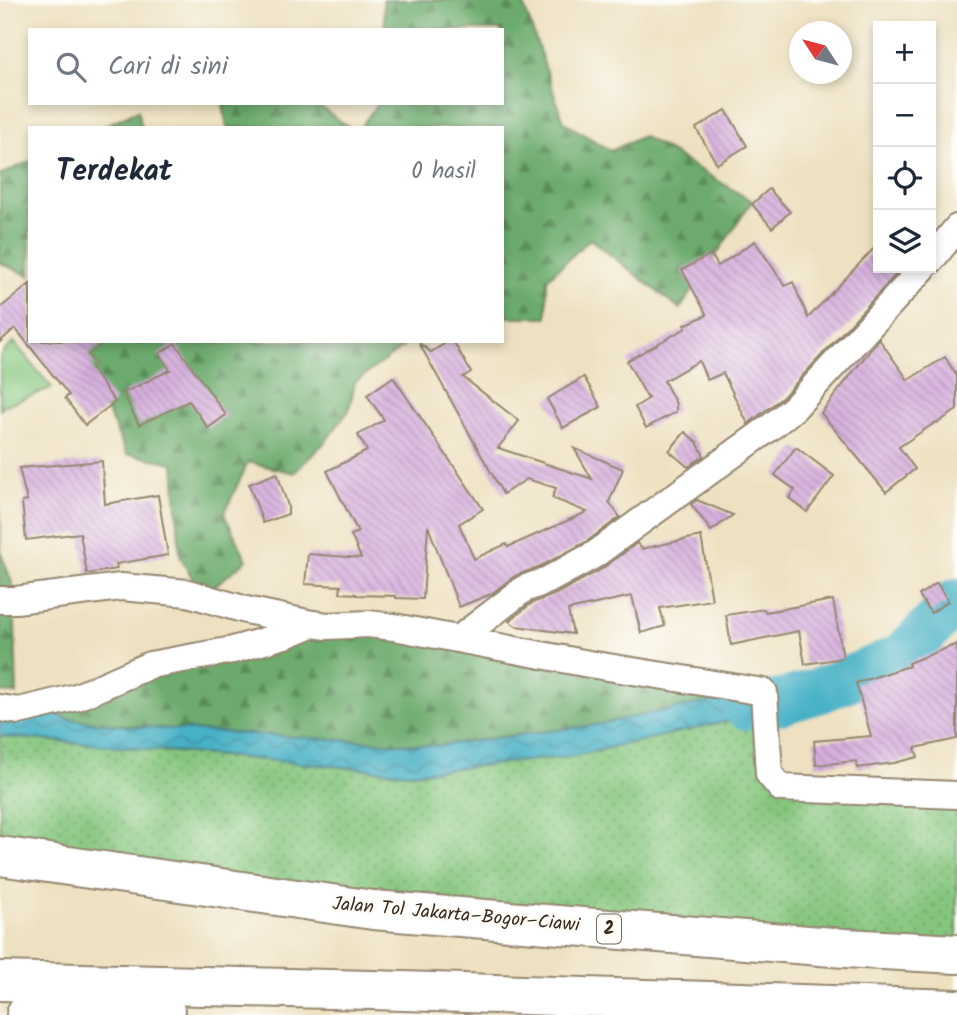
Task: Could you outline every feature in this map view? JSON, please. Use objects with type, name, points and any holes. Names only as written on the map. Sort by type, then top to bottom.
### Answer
[{"type":"highway","name":"Jalan Tol Jakarta–Bogor–Ciawi","points":[[0,856],[373,910],[845,948],[957,954]]},
{"type":"highway","points":[[0,981],[957,1009]]},
{"type":"highway","points":[[26,1014],[204,1009],[372,990]]},
{"type":"street","points":[[936,254],[957,228]]},
{"type":"street","points":[[460,638],[524,590],[594,555],[787,414],[918,273]]},
{"type":"street","points":[[0,600],[121,587],[188,593],[246,610],[312,624],[368,624],[764,692],[769,774],[781,788],[957,795]]},
{"type":"street","points":[[0,708],[19,711],[78,697],[149,665],[233,650],[312,624]]},
{"type":"green space","points":[[383,0],[522,0],[564,122],[611,151],[643,136],[752,201],[680,309],[590,239],[547,279],[547,317],[504,317],[504,126],[361,126],[377,105],[504,105],[504,28],[385,28]]},
{"type":"green space","points":[[223,105],[318,105],[347,126],[227,126]]},
{"type":"green space","points":[[138,110],[142,126],[104,126]]},
{"type":"green space","points":[[28,162],[28,275],[0,263],[0,175]]},
{"type":"green space","points":[[14,342],[52,388],[3,406],[0,410],[0,356]]},
{"type":"green space","points":[[76,343],[408,343],[355,382],[349,410],[326,441],[294,473],[248,462],[224,514],[247,560],[202,596],[180,556],[174,463],[127,454]]},
{"type":"green space","points":[[0,506],[1,553],[14,588],[17,694],[0,692]]},
{"type":"green space","points":[[312,624],[759,694],[595,725],[435,746],[153,728],[67,719],[55,713],[69,704]]},
{"type":"green space","points":[[764,714],[769,774],[957,795],[957,954],[0,856],[0,736],[410,773]]},
{"type":"water","points":[[797,684],[807,688],[808,703],[574,756],[410,773],[0,736],[0,713],[55,713],[67,719],[127,726],[435,746],[595,725]]},
{"type":"building","points":[[726,110],[747,146],[717,164],[696,128]]},
{"type":"building","points":[[769,189],[790,212],[772,228],[752,204]]},
{"type":"building","points":[[755,241],[785,286],[793,282],[808,318],[873,249],[873,273],[897,273],[783,397],[748,424],[723,373],[707,380],[699,361],[664,381],[676,404],[676,412],[646,428],[635,407],[648,399],[627,361],[686,328],[684,325],[707,315],[682,270],[711,254],[718,266]]},
{"type":"building","points":[[28,286],[28,343],[103,343],[88,355],[95,365],[91,368],[115,402],[85,425],[65,398],[69,395],[15,328],[0,342],[0,308]]},
{"type":"building","points":[[879,339],[908,380],[945,357],[957,376],[957,410],[899,447],[915,469],[886,492],[821,413]]},
{"type":"building","points":[[175,343],[226,415],[208,428],[189,401],[139,425],[123,393],[170,370],[159,354]]},
{"type":"building","points":[[419,343],[431,352],[446,343],[454,343],[471,372],[463,377],[519,421],[498,448],[592,479],[574,448],[623,469],[609,502],[620,517],[586,542],[541,566],[515,576],[491,594],[459,607],[428,526],[423,599],[340,593],[341,586],[305,584],[308,554],[361,558],[351,535],[358,532],[327,471],[367,451],[358,435],[384,420],[367,395],[393,377],[483,509],[459,524],[474,559],[587,512],[552,498],[556,488],[527,479],[503,494]]},
{"type":"building","points":[[584,377],[601,407],[563,428],[547,399]]},
{"type":"building","points":[[685,432],[697,442],[704,456],[688,467],[669,451]]},
{"type":"building","points":[[796,447],[834,476],[807,512],[789,498],[795,490],[775,475]]},
{"type":"building","points":[[102,461],[105,504],[158,495],[168,555],[116,564],[117,569],[87,574],[80,533],[26,540],[22,502],[27,501],[19,468]]},
{"type":"building","points":[[277,473],[288,514],[263,523],[249,484]]},
{"type":"building","points":[[697,500],[733,515],[711,531],[691,504]]},
{"type":"building","points":[[701,536],[712,600],[660,608],[665,626],[641,633],[632,596],[568,610],[573,634],[516,626],[509,621],[532,603],[556,594],[602,569],[637,543],[642,549]]},
{"type":"building","points":[[937,583],[948,601],[931,613],[919,595]]},
{"type":"building","points":[[833,600],[843,658],[805,664],[799,631],[731,645],[726,615],[764,609],[765,612]]},
{"type":"building","points":[[957,644],[957,739],[915,748],[918,757],[894,763],[857,768],[856,761],[816,765],[814,741],[871,736],[856,683],[909,666],[908,663]]},
{"type":"waterway","points":[[747,707],[781,702],[821,690],[901,657],[957,601]]}]
